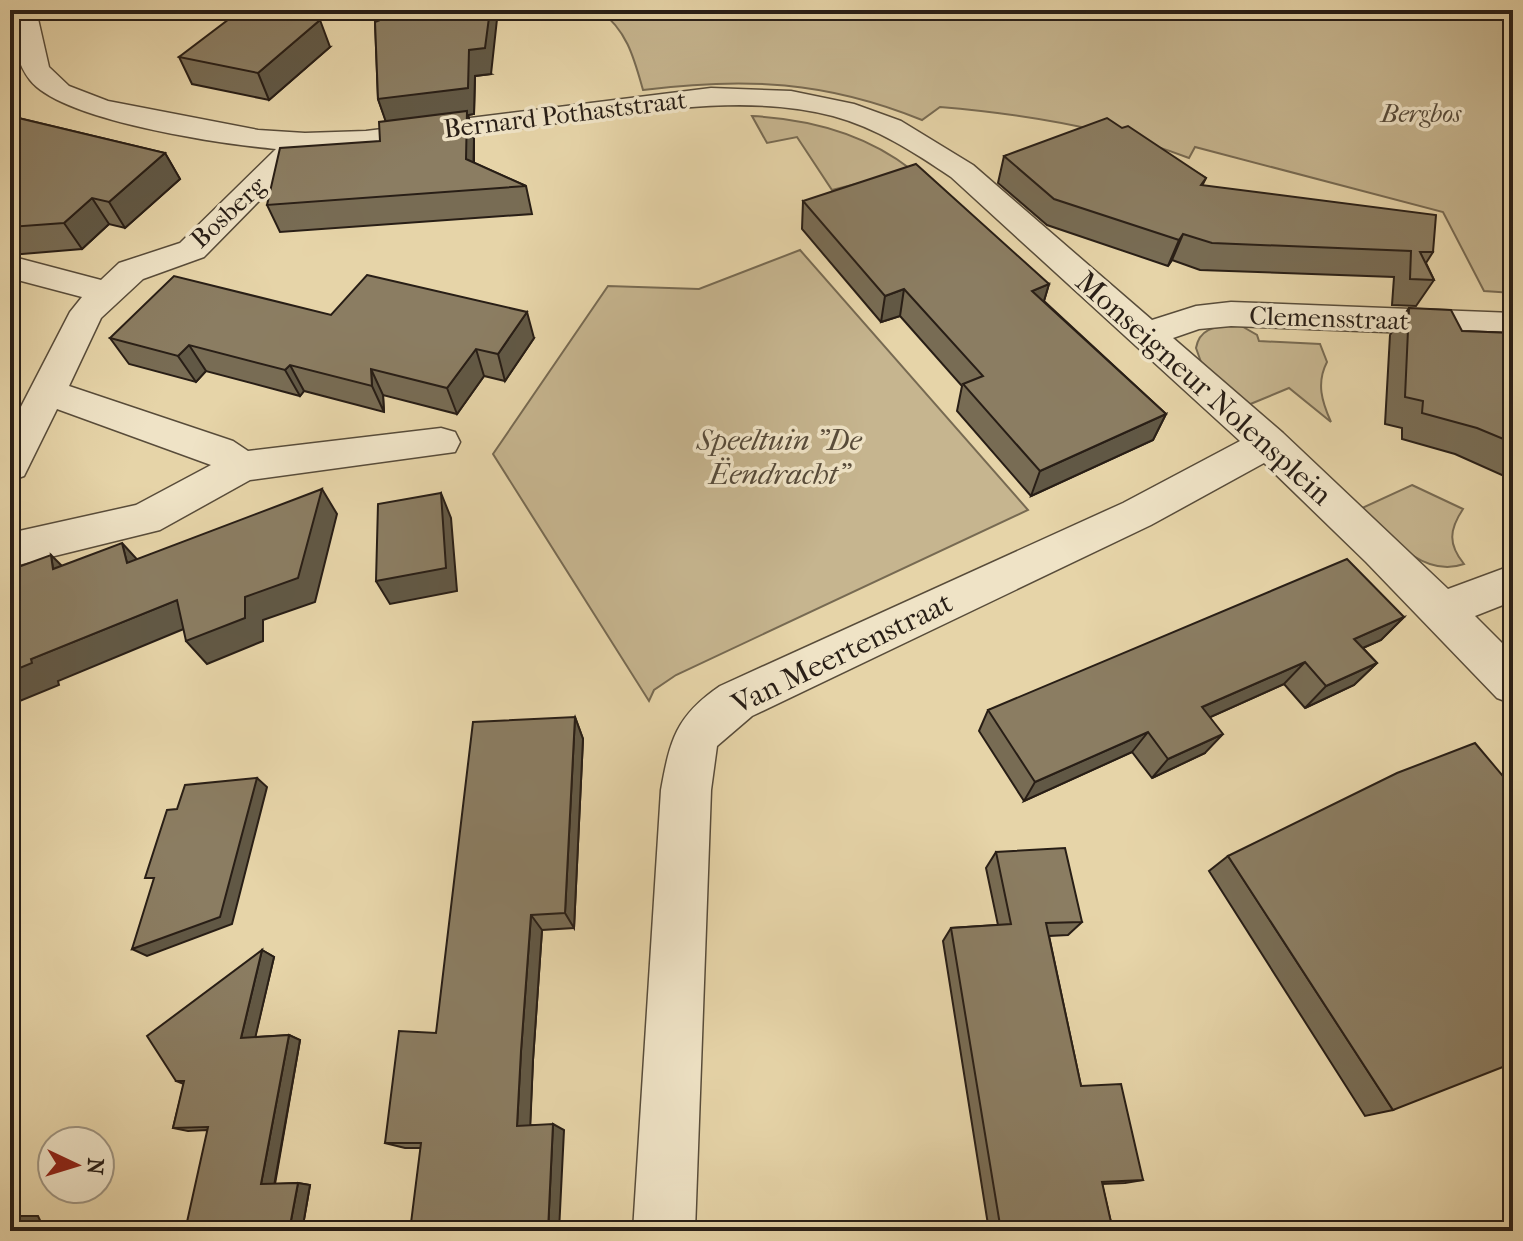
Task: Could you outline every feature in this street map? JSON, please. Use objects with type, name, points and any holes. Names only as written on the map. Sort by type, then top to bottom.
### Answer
[{"type":"street","name":"Bernard Pothaststraat","points":[[23,10],[34,64],[47,84],[60,92],[135,115],[226,133],[300,142],[346,140],[690,98],[761,97],[817,103],[864,115],[917,139],[962,171]]},
{"type":"street","name":"Bosberg","points":[[10,466],[87,312],[131,271],[192,250],[300,142]]},
{"type":"street","name":"Monseigneur Nolensplein","points":[[962,171],[1269,443],[1442,610],[1513,684]]},
{"type":"street","points":[[10,267],[106,292]]},
{"type":"street","name":"Clemensstraat","points":[[1147,334],[1196,318],[1231,314],[1513,325]]},
{"type":"street","points":[[47,392],[219,451],[242,466]]},
{"type":"street","points":[[10,550],[146,519],[242,466],[441,442]]},
{"type":"street","name":"Van Meertenstraat","points":[[664,1231],[686,790],[694,738],[709,719],[736,701],[1137,514],[1269,443]]},
{"type":"street","points":[[1442,610],[1513,583]]},
{"type":"green space","name":"Bergbos","points":[[599,10],[1513,10],[1513,293],[1484,291],[1443,212],[1195,147],[1189,158],[1098,131],[1035,118],[972,110],[940,107],[922,120],[852,97],[785,86],[751,83],[643,90],[633,56],[623,36]]},
{"type":"green space","points":[[752,116],[795,121],[836,131],[876,147],[912,170],[832,190],[797,137],[767,143]]},
{"type":"green space","name":"Speeltuin \"De Ëendracht\"","points":[[800,250],[1028,510],[676,675],[654,690],[649,701],[493,454],[608,286],[699,289]]},
{"type":"green space","points":[[1238,324],[1257,335],[1259,341],[1320,344],[1327,362],[1322,377],[1322,392],[1331,422],[1289,388],[1248,405],[1201,362],[1196,348],[1202,335],[1217,327]]},
{"type":"green space","points":[[1412,485],[1463,509],[1452,537],[1455,550],[1464,564],[1449,567],[1420,560],[1394,541],[1362,508]]},
{"type":"building","points":[[241,10],[316,10],[320,20],[258,73],[179,57]]},
{"type":"building","points":[[405,10],[490,10],[485,48],[469,50],[468,88],[378,99],[375,22]]},
{"type":"building","points":[[467,111],[466,159],[526,186],[267,205],[280,148],[380,141],[379,122]]},
{"type":"building","points":[[10,116],[165,153],[109,202],[92,198],[64,223],[10,227]]},
{"type":"building","points":[[1107,118],[1122,128],[1128,126],[1206,178],[1201,185],[1436,215],[1433,252],[1420,252],[1434,280],[1410,279],[1411,251],[1212,243],[1183,234],[1179,240],[1054,199],[1004,156]]},
{"type":"building","points":[[916,164],[1049,284],[1032,291],[1166,414],[1040,471],[963,384],[983,376],[904,289],[885,296],[803,201]]},
{"type":"building","points":[[367,275],[527,312],[498,354],[476,349],[447,388],[371,369],[372,386],[290,365],[285,370],[189,345],[178,356],[110,338],[174,276],[331,315]]},
{"type":"building","points":[[1409,308],[1451,310],[1462,331],[1513,333],[1513,443],[1477,428],[1422,413],[1423,401],[1405,397]]},
{"type":"building","points":[[322,489],[298,578],[245,597],[245,618],[186,641],[177,600],[31,659],[32,663],[10,672],[10,570],[51,555],[53,569],[122,543],[127,563]]},
{"type":"building","points":[[441,493],[446,568],[376,581],[378,504]]},
{"type":"building","points":[[1347,559],[1404,617],[1354,639],[1377,663],[1326,686],[1305,662],[1202,707],[1223,734],[1168,759],[1148,732],[1035,782],[988,710]]},
{"type":"building","points":[[575,717],[565,913],[531,915],[517,1126],[553,1124],[548,1231],[410,1231],[421,1143],[385,1143],[399,1031],[436,1033],[473,722]]},
{"type":"building","points":[[1475,743],[1513,788],[1513,1063],[1393,1110],[1228,856],[1397,773]]},
{"type":"building","points":[[257,778],[220,917],[132,949],[154,878],[145,878],[167,810],[177,809],[185,785]]},
{"type":"building","points":[[1065,848],[1082,922],[1046,923],[1081,1086],[1121,1084],[1143,1180],[1102,1182],[1113,1231],[1001,1231],[951,928],[1011,924],[996,852]]},
{"type":"building","points":[[262,950],[241,1038],[289,1035],[261,1184],[298,1183],[289,1231],[185,1231],[208,1127],[173,1128],[184,1081],[176,1081],[147,1036]]}]
